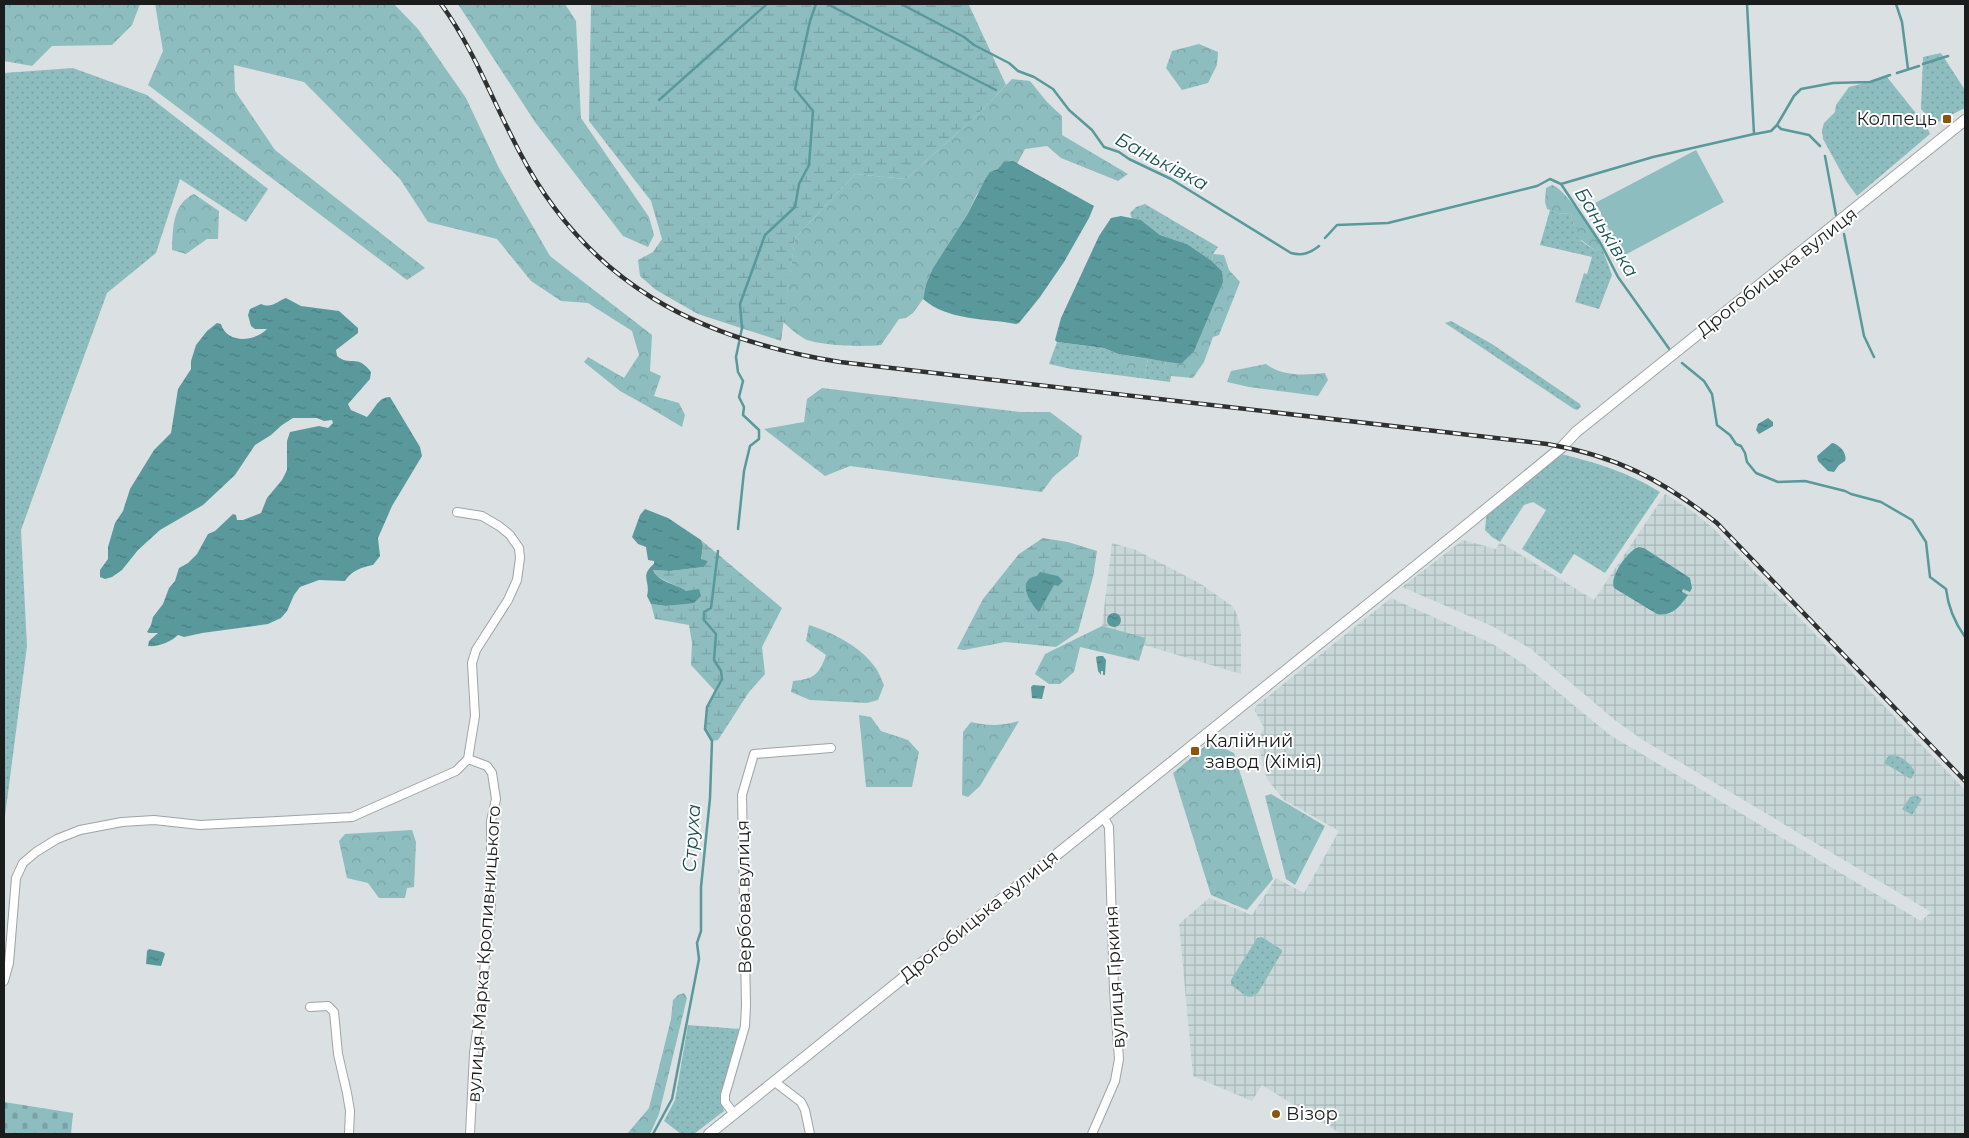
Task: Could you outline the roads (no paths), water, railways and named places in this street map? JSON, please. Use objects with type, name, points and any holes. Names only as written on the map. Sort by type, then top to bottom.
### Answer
[{"type":"street","name":"Дрогобицька вулиця","points":[[709,1134],[1249,698],[1471,522],[1562,447],[1588,423],[1965,120]]},
{"type":"street","points":[[4,981],[9,963],[16,878],[23,863],[57,839],[80,830],[122,822],[154,820],[200,825],[352,817],[456,770],[468,759],[475,716],[472,663],[476,650],[508,600],[517,580],[520,558],[519,548],[515,541],[499,526],[482,516],[457,512]]},
{"type":"street","name":"Вербова вулиця","points":[[734,1114],[725,1102],[725,1095],[745,1026],[742,795],[754,754],[831,748]]},
{"type":"street","name":"вулиця Марка Кропивницького","points":[[468,759],[487,766],[492,772],[496,799],[491,821],[490,904],[481,1002],[474,1053],[470,1134]]},
{"type":"street","name":"вулиця Гіркиня","points":[[1092,1134],[1114,1081],[1119,1059],[1114,990],[1108,827],[1103,816]]},
{"type":"street","points":[[310,1007],[328,1006],[334,1012],[338,1054],[350,1111],[349,1134]]},
{"type":"street","points":[[775,1082],[801,1102],[805,1110],[810,1134]]},
{"type":"water","points":[[1013,161],[1094,206],[1089,218],[1064,262],[1019,323],[967,318],[933,306],[923,299],[926,284],[933,268],[967,215],[990,172],[998,169],[1004,162]]},
{"type":"water","points":[[1121,216],[1141,220],[1160,235],[1187,244],[1212,261],[1222,271],[1223,282],[1194,351],[1181,364],[1118,354],[1104,348],[1057,342],[1055,340],[1061,318],[1099,236],[1111,218]]},
{"type":"water","points":[[286,298],[301,306],[339,311],[358,328],[358,333],[336,350],[337,356],[346,360],[358,361],[371,372],[370,379],[348,404],[351,410],[367,417],[382,399],[390,397],[420,447],[422,456],[392,506],[378,538],[380,556],[373,565],[357,570],[345,581],[319,580],[300,587],[281,618],[268,624],[184,637],[178,635],[164,644],[148,646],[149,641],[158,633],[147,632],[153,617],[163,604],[169,588],[175,581],[179,568],[188,563],[197,554],[208,534],[215,531],[233,514],[236,515],[237,520],[243,520],[261,513],[267,498],[282,480],[287,470],[287,441],[290,432],[319,426],[328,428],[333,423],[332,420],[324,421],[317,418],[293,418],[282,425],[255,445],[235,475],[203,505],[160,530],[138,550],[122,570],[112,577],[105,579],[100,577],[100,570],[108,559],[108,547],[115,523],[123,511],[130,489],[154,450],[171,433],[178,389],[191,369],[191,361],[196,345],[207,331],[217,323],[221,324],[229,335],[235,338],[255,337],[267,329],[255,329],[251,326],[248,315],[250,309],[261,304],[268,306]]},
{"type":"water","points":[[1768,418],[1773,422],[1773,426],[1759,434],[1756,430],[1758,424]]},
{"type":"water","points":[[1832,443],[1842,450],[1846,458],[1834,472],[1828,471],[1818,461],[1817,456]]},
{"type":"water","points":[[645,509],[668,518],[701,540],[703,546],[701,559],[708,561],[704,567],[670,571],[653,570],[659,578],[686,591],[699,589],[701,596],[694,603],[666,606],[651,604],[647,596],[646,575],[654,561],[648,560],[646,547],[638,544],[632,537],[640,515]]},
{"type":"water","points":[[1639,547],[1644,548],[1690,578],[1692,588],[1690,592],[1683,589],[1682,592],[1688,595],[1679,607],[1667,614],[1657,614],[1614,588],[1614,577],[1620,564],[1630,553]]},
{"type":"water","points":[[1040,572],[1058,576],[1063,581],[1058,586],[1054,585],[1039,612],[1028,597],[1026,586],[1031,578],[1037,576]]},
{"type":"water","points":[[1111,613],[1117,613],[1121,620],[1117,627],[1111,627],[1107,623],[1107,617]]},
{"type":"water","points":[[1103,656],[1106,660],[1105,675],[1103,675],[1103,671],[1101,671],[1101,675],[1098,671],[1096,657]]},
{"type":"water","points":[[1033,685],[1045,686],[1042,699],[1032,698],[1031,687]]},
{"type":"water","points":[[149,949],[165,954],[161,966],[146,964],[147,951]]},
{"type":"waterway","points":[[659,100],[767,4]]},
{"type":"waterway","name":"Струха","points":[[738,529],[744,471],[750,446],[759,439],[759,430],[743,415],[744,407],[739,397],[743,381],[738,372],[736,357],[742,328],[740,304],[765,235],[795,207],[799,184],[809,165],[813,111],[795,89],[810,21],[816,4]]},
{"type":"waterway","points":[[827,4],[996,90]]},
{"type":"waterway","name":"Баньківка","points":[[901,4],[964,37],[974,45],[1009,63],[1018,71],[1034,77],[1053,89],[1069,110],[1092,130],[1104,147],[1119,152],[1129,159],[1171,179],[1291,253],[1306,253],[1319,246]]},
{"type":"waterway","points":[[1561,184],[1653,157],[1754,134],[1747,4]]},
{"type":"waterway","points":[[1896,4],[1902,22],[1908,69]]},
{"type":"waterway","points":[[1923,64],[1948,56]]},
{"type":"waterway","points":[[1897,73],[1919,66]]},
{"type":"waterway","points":[[1755,134],[1771,131],[1777,125],[1794,96],[1801,89],[1833,83],[1870,82],[1890,75]]},
{"type":"waterway","points":[[1777,125],[1781,129],[1809,135],[1820,146]]},
{"type":"waterway","points":[[1825,156],[1836,215]]},
{"type":"waterway","name":"Баньківка","points":[[1325,238],[1337,225],[1388,223],[1537,186],[1550,179],[1561,184],[1601,244],[1618,277],[1670,350]]},
{"type":"waterway","points":[[1844,234],[1864,336],[1874,357]]},
{"type":"waterway","name":"Баньківка","points":[[1682,363],[1704,381],[1712,394],[1717,425],[1730,435],[1736,444],[1741,446],[1747,462],[1756,473],[1778,482],[1805,481],[1845,491],[1881,502],[1912,520],[1926,542],[1930,577],[1946,589],[1952,614],[1965,637]]},
{"type":"waterway","name":"Струха","points":[[653,1134],[672,1099],[699,959],[697,943],[701,931],[701,887],[710,798],[712,741],[705,729],[707,707],[722,679],[721,671],[714,660],[716,634],[704,620],[704,612],[711,608],[718,551]]},
{"type":"railway","points":[[441,4],[473,57],[519,151],[547,197],[578,237],[613,270],[652,298],[694,320],[740,338],[788,352],[840,362],[1547,444],[1595,455],[1638,472],[1657,482],[1717,523],[1965,781]]},
{"type":"place","name":"Колпець","points":[[1947,119]]},
{"type":"place","name":"Калійний завод (Хімія)","points":[[1195,751]]},
{"type":"place","name":"Візор","points":[[1276,1114]]}]
